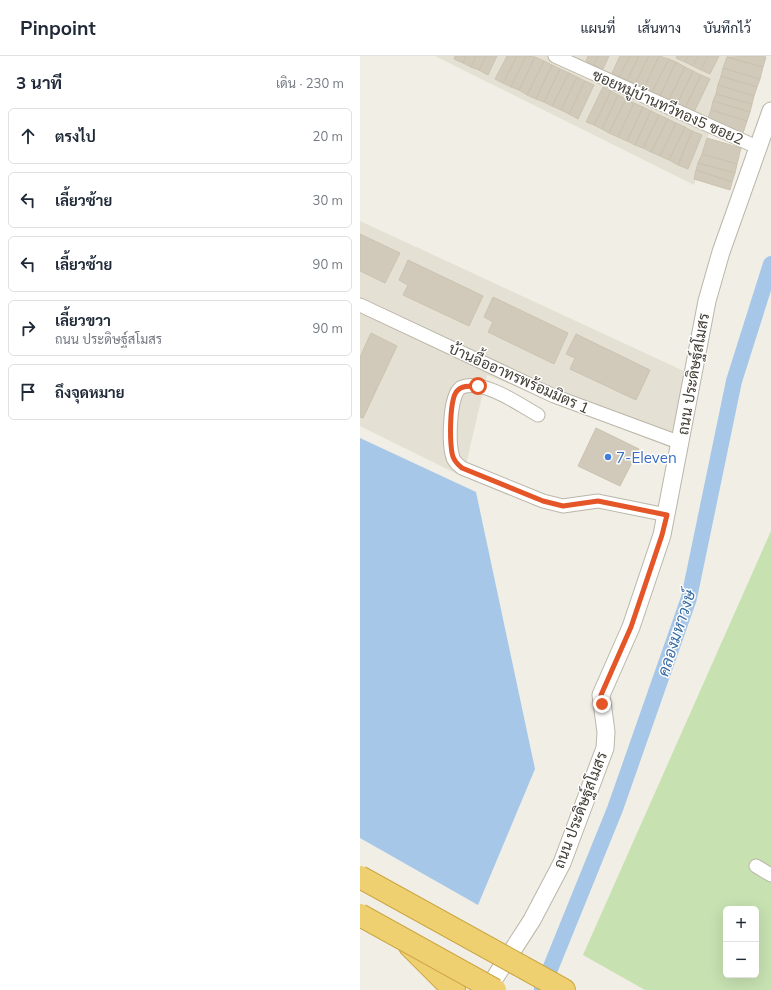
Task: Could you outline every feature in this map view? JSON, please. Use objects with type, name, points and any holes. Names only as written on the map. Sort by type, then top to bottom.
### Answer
[{"type":"highway","points":[[360,877],[564,990]]},
{"type":"highway","points":[[360,915],[495,990]]},
{"type":"highway","points":[[403,938],[454,990]]},
{"type":"street","name":"ซอยหมู่บ้านทวีทอง5 ซอย2","points":[[555,56],[759,148]]},
{"type":"street","name":"ถนน ประดิษฐ์สโมสร","points":[[487,990],[532,920],[562,863],[605,748],[606,732],[601,695],[631,627],[662,535],[681,443],[707,301],[721,252],[771,111]]},
{"type":"street","name":"บ้านอื้ออาทรพร้อมมิตร 1","points":[[360,306],[554,396],[681,443]]},
{"type":"street","points":[[538,415],[495,391],[478,386],[462,387],[456,391],[452,402],[452,453],[455,463],[462,468],[543,501],[563,506],[598,501],[667,515]]},
{"type":"street","points":[[756,866],[771,875]]},
{"type":"shaded area","points":[[435,56],[731,56],[694,185]]},
{"type":"shaded area","points":[[360,221],[686,372],[671,448],[487,375],[463,477],[360,426]]},
{"type":"green space","points":[[771,531],[771,990],[645,990],[583,955]]},
{"type":"water","points":[[360,438],[476,492],[535,769],[478,905],[360,838]]},
{"type":"building","points":[[455,56],[466,56],[463,63],[454,59]]},
{"type":"building","points":[[466,56],[476,56],[471,67],[463,63]]},
{"type":"building","points":[[476,56],[486,56],[479,70],[471,67]]},
{"type":"building","points":[[486,56],[497,56],[488,75],[479,70]]},
{"type":"building","points":[[507,56],[517,56],[503,83],[495,79]]},
{"type":"building","points":[[517,56],[526,56],[511,87],[503,83]]},
{"type":"building","points":[[526,56],[535,57],[519,90],[511,87]]},
{"type":"building","points":[[588,56],[598,56],[594,65],[586,61]]},
{"type":"building","points":[[598,56],[609,56],[603,69],[594,65]]},
{"type":"building","points":[[620,56],[630,56],[619,77],[612,73]]},
{"type":"building","points":[[630,56],[639,56],[627,80],[619,77]]},
{"type":"building","points":[[639,56],[649,56],[635,84],[627,80]]},
{"type":"building","points":[[649,56],[659,56],[644,88],[635,84]]},
{"type":"building","points":[[659,56],[669,59],[652,92],[644,88]]},
{"type":"building","points":[[677,56],[688,56],[685,62],[676,58]]},
{"type":"building","points":[[688,56],[698,56],[693,66],[685,62]]},
{"type":"building","points":[[698,56],[708,56],[701,70],[693,66]]},
{"type":"building","points":[[708,56],[719,56],[710,74],[701,70]]},
{"type":"building","points":[[535,57],[544,61],[527,95],[519,90]]},
{"type":"building","points":[[727,57],[766,57],[763,67]]},
{"type":"building","points":[[727,57],[763,67],[760,79],[723,68]]},
{"type":"building","points":[[669,59],[676,62],[660,96],[652,92]]},
{"type":"building","points":[[544,61],[552,65],[536,99],[527,95]]},
{"type":"building","points":[[676,62],[685,67],[669,100],[660,96]]},
{"type":"building","points":[[552,65],[560,69],[544,102],[536,99]]},
{"type":"building","points":[[685,67],[693,71],[677,104],[669,100]]},
{"type":"building","points":[[723,68],[760,79],[757,87],[721,76]]},
{"type":"building","points":[[560,69],[569,73],[552,106],[544,102]]},
{"type":"building","points":[[693,71],[701,75],[685,108],[677,104]]},
{"type":"building","points":[[569,73],[577,77],[561,110],[552,106]]},
{"type":"building","points":[[701,75],[710,79],[694,112],[685,108]]},
{"type":"building","points":[[721,76],[757,87],[754,96],[718,85]]},
{"type":"building","points":[[577,77],[585,81],[569,114],[561,110]]},
{"type":"building","points":[[585,81],[594,85],[578,119],[569,114]]},
{"type":"building","points":[[718,85],[754,96],[752,104],[716,94]]},
{"type":"building","points":[[603,87],[611,91],[594,125],[586,122]]},
{"type":"building","points":[[611,91],[618,95],[602,129],[594,125]]},
{"type":"building","points":[[716,94],[752,104],[750,112],[713,101]]},
{"type":"building","points":[[618,95],[626,99],[609,133],[602,129]]},
{"type":"building","points":[[626,99],[634,103],[618,137],[609,133]]},
{"type":"building","points":[[713,101],[750,112],[747,121],[711,110]]},
{"type":"building","points":[[634,103],[643,107],[627,141],[618,137]]},
{"type":"building","points":[[643,107],[651,111],[635,145],[627,141]]},
{"type":"building","points":[[711,110],[747,121],[743,133],[707,121]]},
{"type":"building","points":[[651,111],[659,115],[643,148],[635,145]]},
{"type":"building","points":[[659,115],[668,119],[651,152],[643,148]]},
{"type":"building","points":[[668,119],[676,123],[660,156],[651,152]]},
{"type":"building","points":[[676,123],[685,127],[669,160],[660,156]]},
{"type":"building","points":[[685,127],[692,131],[678,165],[669,160]]},
{"type":"building","points":[[692,131],[702,135],[688,169],[678,165]]},
{"type":"building","points":[[707,138],[741,148],[737,164],[702,154]]},
{"type":"building","points":[[702,154],[737,164],[735,173],[698,163]]},
{"type":"building","points":[[698,163],[735,173],[732,182],[696,170]]},
{"type":"building","points":[[696,170],[732,182],[730,190],[694,179]]},
{"type":"building","points":[[360,234],[400,253],[385,283],[360,271]]},
{"type":"building","points":[[408,260],[483,296],[469,326],[403,295],[408,285],[399,280]]},
{"type":"building","points":[[493,297],[568,333],[554,364],[488,332],[493,322],[484,317]]},
{"type":"building","points":[[371,333],[397,346],[363,418],[360,417],[360,357]]},
{"type":"building","points":[[576,334],[650,370],[636,400],[570,369],[575,358],[566,354]]},
{"type":"building","name":"7-Eleven","points":[[596,428],[639,449],[620,486],[578,466]]},
{"type":"waterway","name":"คลองมหาวงษ์","points":[[542,989],[615,809],[689,598],[734,381],[771,264]]},
{"type":"place","name":"7-Eleven","points":[[608,457]]},
{"type":"route","points":[[478,386],[462,387],[456,391],[452,402],[452,453],[455,463],[462,468],[543,501],[563,506],[598,501],[667,515],[662,535],[631,627],[604,685],[601,695],[602,704]]}]
